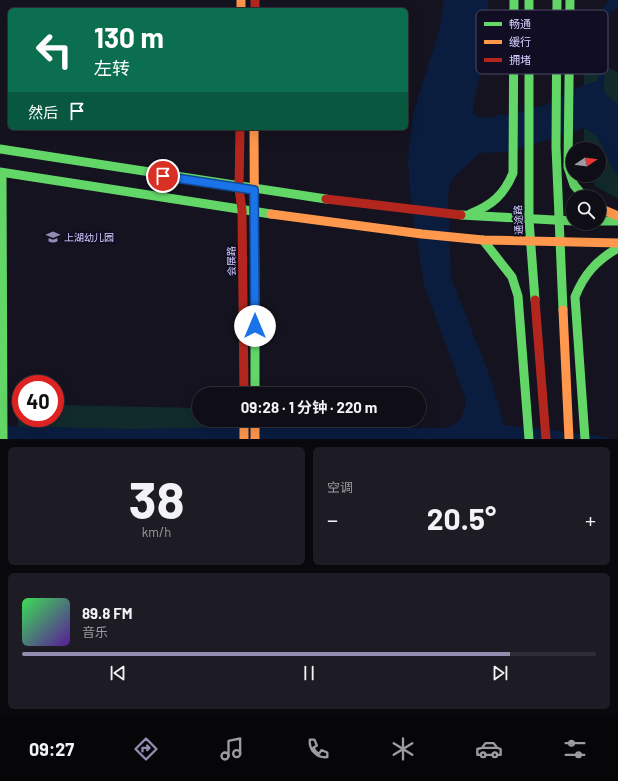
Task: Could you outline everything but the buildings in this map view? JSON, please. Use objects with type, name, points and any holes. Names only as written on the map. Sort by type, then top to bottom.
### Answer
[{"type":"main road","points":[[514,0],[514,10]]},
{"type":"main road","name":"通途路","points":[[529,0],[529,10]]},
{"type":"main road","points":[[557,0],[557,10]]},
{"type":"main road","points":[[570,0],[570,10]]},
{"type":"main road","points":[[466,216],[493,204],[506,191],[513,173],[514,74]]},
{"type":"main road","name":"通途路","points":[[528,74],[530,242],[546,439]]},
{"type":"main road","points":[[555,74],[558,221],[568,439]]},
{"type":"main road","points":[[569,74],[568,168],[574,186],[578,190]]},
{"type":"main road","name":"会展路","points":[[240,130],[239,188],[242,210],[244,387]]},
{"type":"main road","points":[[254,130],[255,387]]},
{"type":"main road","points":[[0,149],[239,188],[420,212],[529,220],[566,221]]},
{"type":"main road","points":[[2,439],[1,173],[255,212],[456,238],[530,242],[618,243]]},
{"type":"main road","points":[[606,211],[618,216]]},
{"type":"main road","points":[[606,221],[618,221]]},
{"type":"main road","points":[[483,240],[512,278],[518,296],[529,439]]},
{"type":"main road","points":[[585,434],[574,297],[588,269],[601,257],[618,248]]},
{"type":"main road","points":[[244,427],[244,439]]},
{"type":"main road","points":[[255,427],[255,439]]},
{"type":"green space","points":[[608,69],[612,69],[618,73],[618,199],[606,192],[606,190],[602,190],[595,186],[593,182],[606,182],[606,142],[584,142],[584,74],[608,74]]},
{"type":"green space","points":[[64,405],[192,408],[192,427],[230,427],[230,439],[18,439],[18,427],[64,427]]},
{"type":"water","points":[[444,0],[488,0],[487,10],[476,10],[476,74],[480,74],[473,103],[473,114],[487,118],[502,114],[504,116],[545,105],[584,85],[598,81],[598,74],[604,74],[604,92],[618,105],[618,175],[615,173],[606,154],[606,142],[600,142],[597,136],[584,128],[512,151],[480,153],[453,178],[448,196],[451,278],[491,379],[504,425],[595,435],[611,439],[0,439],[0,426],[134,429],[225,427],[446,428],[458,421],[463,414],[466,400],[424,285],[410,194],[408,159],[413,114],[439,31]]},
{"type":"water","points":[[609,0],[618,0],[618,7],[609,14],[608,17],[608,10],[602,10]]},
{"type":"traffic: fast","points":[[514,0],[514,10]]},
{"type":"traffic: fast","points":[[529,0],[529,10]]},
{"type":"traffic: fast","points":[[557,0],[557,10]]},
{"type":"traffic: fast","points":[[570,0],[570,10]]},
{"type":"traffic: fast","points":[[470,214],[491,203],[506,187],[513,173],[514,74]]},
{"type":"traffic: fast","points":[[529,74],[529,220],[535,300]]},
{"type":"traffic: fast","points":[[556,74],[556,147],[563,310]]},
{"type":"traffic: fast","points":[[569,74],[568,167],[574,185],[578,190]]},
{"type":"traffic: fast","points":[[0,149],[326,199]]},
{"type":"traffic: fast","points":[[0,172],[271,214]]},
{"type":"traffic: fast","points":[[2,173],[3,439]]},
{"type":"traffic: fast","points":[[461,215],[566,221]]},
{"type":"traffic: fast","points":[[606,221],[618,221]]},
{"type":"traffic: fast","points":[[483,240],[512,277],[518,296],[529,439]]},
{"type":"traffic: fast","points":[[585,439],[575,297],[592,268],[604,257],[618,248]]},
{"type":"traffic: fast","points":[[255,339],[255,387]]},
{"type":"traffic: slow","points":[[241,0],[241,8]]},
{"type":"traffic: slow","points":[[254,130],[255,339]]},
{"type":"traffic: slow","points":[[606,211],[618,216]]},
{"type":"traffic: slow","points":[[271,214],[422,234],[483,240],[618,243]]},
{"type":"traffic: slow","points":[[563,310],[569,439]]},
{"type":"traffic: slow","points":[[244,427],[244,439]]},
{"type":"traffic: slow","points":[[255,427],[255,439]]},
{"type":"traffic: jam","points":[[255,0],[255,8]]},
{"type":"traffic: jam","points":[[240,130],[239,189],[242,210],[244,387]]},
{"type":"traffic: jam","points":[[326,199],[461,215]]},
{"type":"traffic: jam","points":[[535,300],[546,439]]},
{"type":"place","name":"上湖幼儿园","points":[[53,237]]},
{"type":"route","points":[[163,176],[254,190],[255,326]]}]
